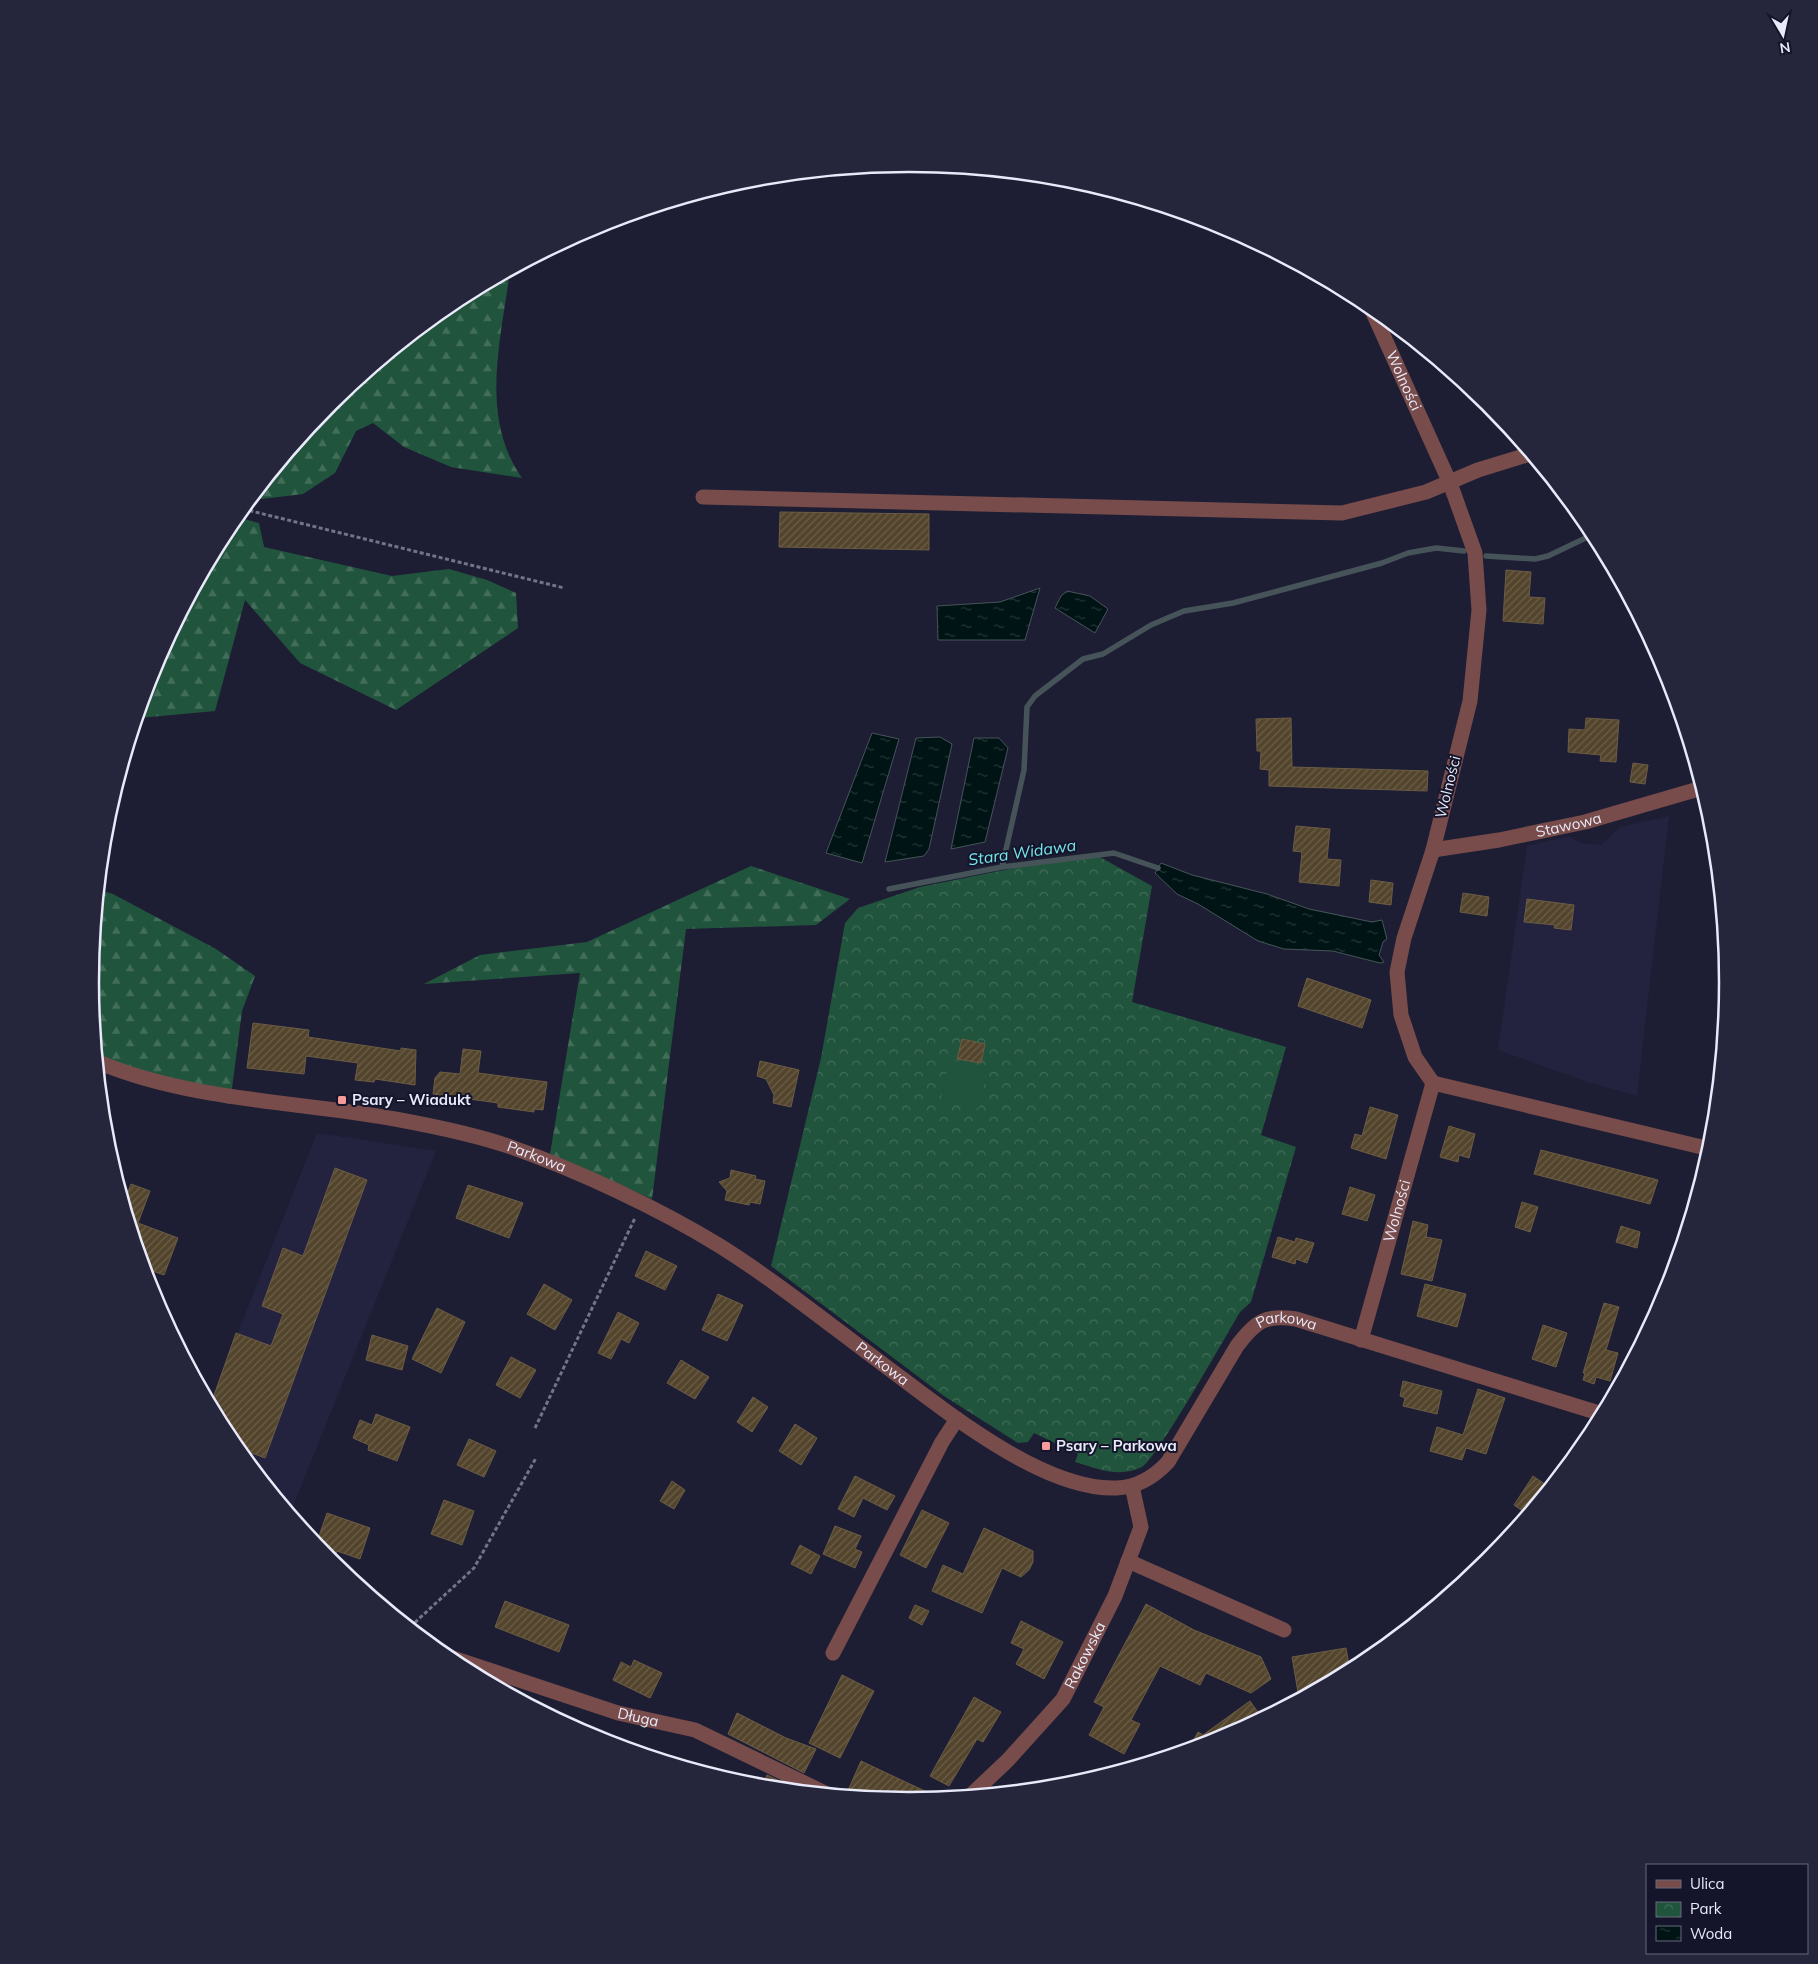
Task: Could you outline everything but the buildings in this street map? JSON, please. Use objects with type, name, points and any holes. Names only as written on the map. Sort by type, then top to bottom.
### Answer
[{"type":"street","name":"Wolności","points":[[1360,1340],[1433,1083],[1415,1057],[1401,1015],[1397,985],[1404,938],[1433,850],[1470,701],[1479,610],[1475,553],[1450,483],[1377,321]]},
{"type":"street","points":[[704,497],[1342,514],[1426,492],[1478,470],[1524,456]]},
{"type":"street","name":"Stawowa","points":[[1433,850],[1499,840],[1585,822],[1696,790]]},
{"type":"street","name":"Parkowa","points":[[103,1064],[118,1070],[198,1090],[394,1119],[470,1135],[508,1146],[549,1162],[642,1204],[721,1247],[781,1288],[957,1419],[1044,1471],[1098,1487],[1132,1486],[1158,1472],[1168,1462],[1237,1346],[1248,1331],[1260,1322],[1275,1318],[1296,1319],[1595,1412]]},
{"type":"street","points":[[1433,1083],[1702,1147]]},
{"type":"street","points":[[833,1653],[942,1442],[957,1419]]},
{"type":"street","name":"Rakowska","points":[[978,1789],[1008,1760],[1063,1699],[1115,1596],[1141,1527],[1132,1486]]},
{"type":"street","points":[[1128,1560],[1284,1630]]},
{"type":"street","name":"Długa","points":[[473,1665],[618,1713],[696,1730],[810,1786]]},
{"type":"path","points":[[250,511],[564,588]]},
{"type":"path","points":[[535,1428],[642,1204]]},
{"type":"path","points":[[414,1623],[474,1568],[536,1458]]},
{"type":"shaded area","points":[[1669,816],[1637,1096],[1587,1082],[1498,1050],[1527,846],[1569,836],[1580,843],[1601,845],[1620,827]]},
{"type":"shaded area","points":[[317,1133],[436,1151],[293,1507],[266,1475],[235,1432],[213,1396]]},
{"type":"green space","points":[[509,277],[496,378],[497,404],[501,430],[509,454],[522,478],[451,467],[404,447],[373,423],[356,431],[335,473],[303,494],[259,498],[266,489],[300,448],[336,409],[375,373],[416,339],[459,308]]},
{"type":"green space","points":[[244,519],[259,523],[264,547],[392,576],[449,569],[487,580],[516,593],[518,628],[396,710],[300,663],[245,600],[215,711],[144,718],[160,672],[182,624],[207,577]]},
{"type":"green space","points":[[1098,856],[1152,886],[1132,1002],[1286,1047],[1261,1135],[1296,1147],[1251,1302],[1240,1312],[1176,1421],[1150,1459],[1142,1467],[1125,1472],[1108,1471],[1075,1462],[1078,1454],[1034,1433],[1028,1442],[1018,1443],[944,1396],[771,1266],[821,1058],[845,923],[858,908],[920,887],[1029,865]]},
{"type":"green space","points":[[751,866],[850,899],[816,925],[686,929],[652,1199],[550,1154],[580,973],[424,984],[480,955],[587,942]]},
{"type":"green space","points":[[104,891],[113,894],[216,949],[255,976],[242,1011],[230,1104],[153,1088],[104,1073],[100,1035],[99,982],[100,929]]},
{"type":"green space","points":[[949,1060],[987,1067],[979,1108],[941,1100]]},
{"type":"water","points":[[1040,588],[1025,640],[938,640],[937,606],[1000,602]]},
{"type":"water","points":[[1067,591],[1090,596],[1108,609],[1095,633],[1055,608],[1061,596]]},
{"type":"water","points":[[872,733],[899,739],[862,863],[826,853]]},
{"type":"water","points":[[940,737],[952,744],[929,849],[924,856],[885,862],[916,738]]},
{"type":"water","points":[[974,738],[999,738],[1008,748],[985,842],[951,849]]},
{"type":"water","points":[[1161,863],[1192,875],[1267,894],[1309,909],[1372,922],[1382,920],[1387,939],[1383,942],[1379,955],[1384,962],[1380,963],[1333,951],[1284,949],[1258,941],[1198,904],[1177,894],[1155,873]]},
{"type":"waterway","points":[[1486,556],[1535,559],[1548,556],[1586,538]]},
{"type":"waterway","points":[[1002,867],[1024,770],[1027,707],[1035,696],[1083,659],[1103,654],[1151,625],[1184,611],[1233,603],[1382,563],[1408,553],[1436,548],[1464,551]]},
{"type":"waterway","name":"Stara Widawa","points":[[889,889],[1002,867],[1114,853],[1158,868]]},
{"type":"place","name":"Psary – Wiadukt","points":[[342,1100]]},
{"type":"place","name":"Psary – Parkowa","points":[[1046,1446]]}]
